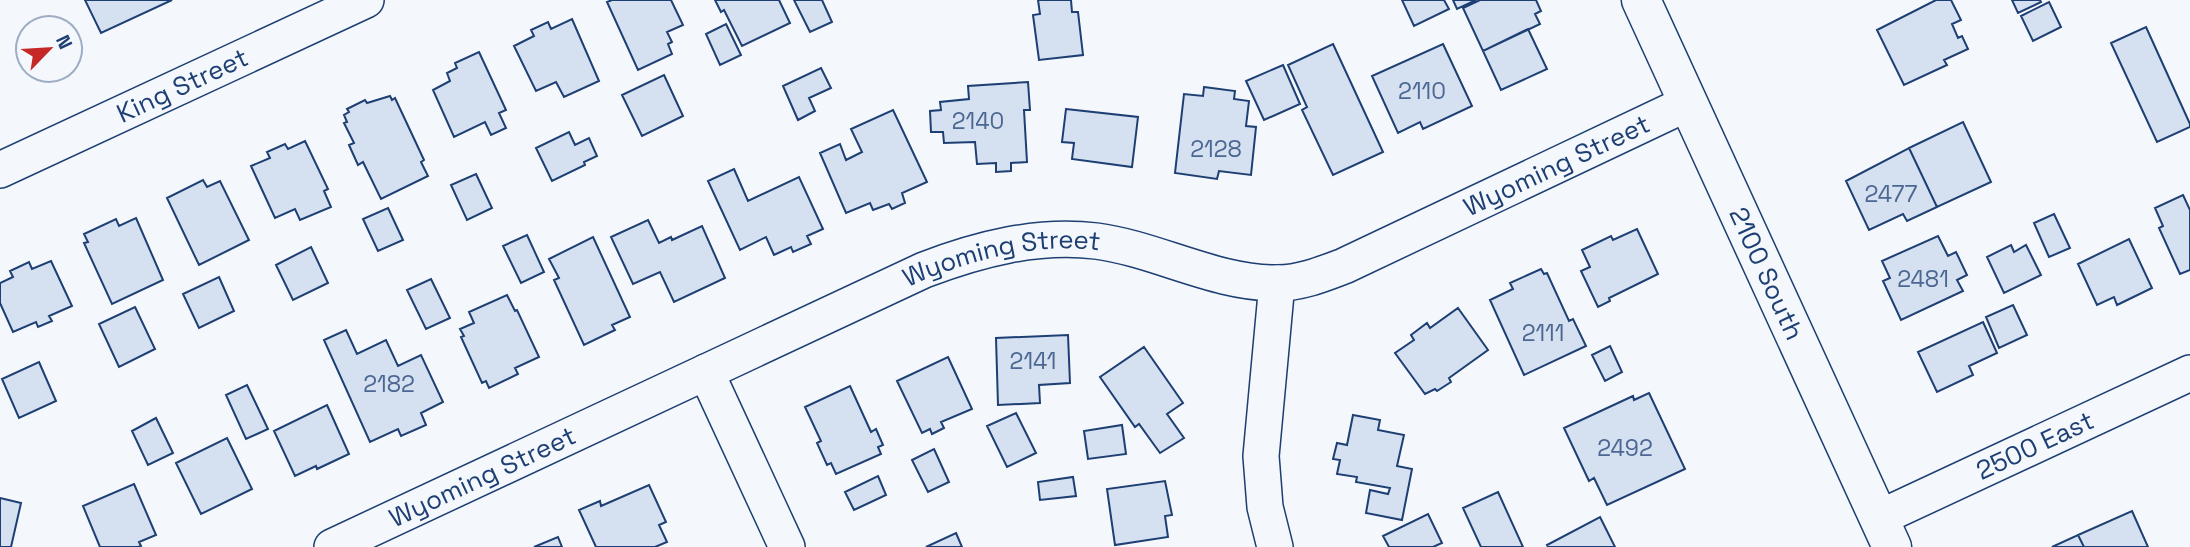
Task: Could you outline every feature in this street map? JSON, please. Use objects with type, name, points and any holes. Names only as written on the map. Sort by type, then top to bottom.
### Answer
[{"type":"street","name":"King Street","points":[[0,170],[366,0]]},
{"type":"street","name":"2100 South","points":[[1641,0],[1885,532]]},
{"type":"street","name":"Wyoming Street","points":[[332,547],[924,270],[961,256],[1048,239],[1096,241],[1152,253],[1241,278],[1277,283],[1301,280],[1345,266],[1688,103]]},
{"type":"street","points":[[1275,547],[1265,507],[1261,456],[1277,283]]},
{"type":"street","points":[[706,372],[787,547]]},
{"type":"street","name":"2500 East","points":[[1885,532],[2190,373]]},
{"type":"building","points":[[85,0],[172,0],[101,33]]},
{"type":"building","points":[[671,0],[683,25],[667,32],[672,42],[668,44],[672,54],[638,70],[607,2]]},
{"type":"building","points":[[715,0],[779,0],[790,23],[742,46],[724,10],[721,12]]},
{"type":"building","points":[[794,0],[822,0],[832,22],[810,32]]},
{"type":"building","points":[[1038,0],[1071,0],[1072,12],[1078,12],[1083,55],[1039,60],[1033,15],[1040,14]]},
{"type":"building","points":[[1402,0],[1444,0],[1449,9],[1414,26]]},
{"type":"building","points":[[1453,0],[1476,0],[1457,9]]},
{"type":"building","points":[[1480,0],[1536,0],[1541,11],[1535,14],[1540,24],[1483,51],[1463,8]]},
{"type":"building","points":[[1936,0],[1951,0],[1961,20],[1952,24],[1958,38],[1962,36],[1968,49],[1944,60],[1947,65],[1904,85],[1877,30]]},
{"type":"building","points":[[2012,0],[2040,0],[2041,2],[2018,13]]},
{"type":"building","points":[[2049,2],[2061,27],[2033,41],[2021,16]]},
{"type":"building","points":[[572,19],[599,81],[564,97],[556,82],[536,91],[514,46],[534,36],[531,30],[548,22],[551,29]]},
{"type":"building","points":[[726,24],[741,55],[720,65],[706,34]]},
{"type":"building","points":[[2146,27],[2190,124],[2190,127],[2157,142],[2111,43]]},
{"type":"building","points":[[1528,29],[1547,69],[1501,90],[1483,51]]},
{"type":"building","points":[[1333,44],[1383,152],[1333,175],[1302,110],[1307,107],[1288,65]]},
{"type":"building","points":[[1443,44],[1472,106],[1423,129],[1420,122],[1398,133],[1372,76]]},
{"type":"building","points":[[479,52],[506,110],[499,113],[506,128],[491,135],[485,122],[454,137],[433,90],[450,81],[447,73],[457,68],[455,63]]},
{"type":"building","points":[[1283,65],[1300,104],[1264,120],[1246,81]]},
{"type":"building","points":[[821,68],[831,88],[809,98],[815,111],[798,120],[783,86]]},
{"type":"building","points":[[664,75],[683,116],[642,136],[622,95]]},
{"type":"building","points":[[1028,82],[1030,110],[1024,110],[1027,162],[1011,163],[1011,171],[996,172],[996,163],[977,164],[975,142],[944,143],[943,132],[931,132],[930,111],[941,110],[940,102],[969,99],[968,86]]},
{"type":"building","points":[[1204,87],[1235,91],[1234,99],[1249,101],[1246,126],[1256,127],[1251,175],[1219,171],[1217,179],[1175,173],[1184,94],[1203,96]]},
{"type":"building","points":[[390,96],[392,100],[395,98],[424,160],[421,162],[428,176],[381,199],[363,162],[358,165],[349,145],[354,143],[344,123],[347,122],[344,115],[349,112],[347,109],[365,100],[367,103]]},
{"type":"building","points":[[1066,109],[1138,117],[1132,167],[1072,159],[1074,143],[1062,142]]},
{"type":"building","points":[[893,110],[927,182],[902,193],[905,203],[892,209],[889,204],[873,210],[870,203],[846,213],[820,153],[840,144],[846,160],[862,152],[851,129]]},
{"type":"building","points":[[1963,122],[1991,182],[1937,207],[1909,148]]},
{"type":"building","points":[[569,132],[575,145],[589,138],[597,156],[552,181],[536,148]]},
{"type":"building","points":[[305,141],[328,189],[324,191],[331,207],[300,220],[295,209],[275,218],[251,166],[270,158],[267,152],[285,144],[288,149]]},
{"type":"building","points":[[1909,148],[1937,207],[1907,221],[1903,214],[1869,230],[1846,181]]},
{"type":"building","points":[[734,169],[748,201],[799,177],[823,229],[807,236],[811,244],[793,252],[791,247],[774,255],[766,237],[740,250],[708,181]]},
{"type":"building","points":[[476,174],[492,208],[467,220],[451,185]]},
{"type":"building","points":[[203,180],[207,187],[220,181],[249,240],[199,265],[167,198]]},
{"type":"building","points":[[2183,195],[2190,210],[2190,270],[2180,274],[2159,228],[2163,226],[2155,208]]},
{"type":"building","points":[[388,208],[403,240],[378,251],[363,219]]},
{"type":"building","points":[[2054,214],[2070,248],[2049,257],[2034,223]]},
{"type":"building","points":[[136,218],[163,280],[112,304],[84,243],[88,242],[84,234],[116,219],[119,226]]},
{"type":"building","points":[[648,220],[659,243],[702,226],[725,278],[674,302],[660,272],[633,284],[611,237]]},
{"type":"building","points":[[1637,229],[1658,274],[1609,298],[1610,301],[1598,307],[1581,271],[1590,267],[1582,250],[1611,236],[1613,240]]},
{"type":"building","points":[[527,235],[544,272],[521,283],[503,246]]},
{"type":"building","points":[[1938,236],[1948,256],[1956,252],[1967,275],[1957,280],[1963,291],[1901,320],[1883,281],[1890,278],[1882,261]]},
{"type":"building","points":[[593,237],[630,317],[612,325],[615,330],[584,345],[554,280],[559,278],[549,259]]},
{"type":"building","points":[[2129,239],[2152,288],[2117,305],[2114,297],[2097,305],[2078,264]]},
{"type":"building","points":[[2011,245],[2014,252],[2026,245],[2041,275],[2004,293],[1987,257]]},
{"type":"building","points":[[311,247],[328,283],[293,300],[276,265]]},
{"type":"building","points":[[51,261],[72,306],[49,316],[52,321],[38,327],[36,322],[13,332],[0,303],[0,283],[13,277],[10,271],[29,262],[32,269]]},
{"type":"building","points":[[1541,269],[1544,274],[1547,273],[1569,321],[1573,319],[1586,346],[1524,375],[1490,300],[1513,289],[1510,283]]},
{"type":"building","points":[[219,277],[234,311],[199,328],[183,294]]},
{"type":"building","points":[[431,279],[450,318],[426,329],[407,290]]},
{"type":"building","points":[[507,295],[539,357],[515,368],[518,374],[489,388],[486,381],[482,383],[460,329],[474,323],[469,312]]},
{"type":"building","points":[[2013,305],[2027,335],[1999,348],[1986,317]]},
{"type":"building","points":[[135,307],[155,349],[119,367],[99,324]]},
{"type":"building","points":[[1458,308],[1488,350],[1449,378],[1451,382],[1437,391],[1435,389],[1425,394],[1395,353],[1414,340],[1411,335],[1427,323],[1430,328]]},
{"type":"building","points":[[1983,322],[1997,353],[1969,366],[1973,375],[1937,392],[1918,352]]},
{"type":"building","points":[[346,330],[357,354],[386,340],[398,366],[421,355],[443,402],[421,413],[426,425],[401,436],[398,429],[370,442],[324,340]]},
{"type":"building","points":[[1068,335],[1070,383],[1039,385],[1040,403],[998,405],[996,338]]},
{"type":"building","points":[[1610,346],[1622,372],[1605,381],[1592,355]]},
{"type":"building","points":[[1144,347],[1183,403],[1167,414],[1184,438],[1160,453],[1139,424],[1135,427],[1100,377]]},
{"type":"building","points":[[948,357],[972,409],[941,422],[944,428],[932,434],[930,429],[922,433],[897,381]]},
{"type":"building","points":[[39,362],[56,401],[19,418],[2,379]]},
{"type":"building","points":[[247,385],[268,429],[246,439],[226,395]]},
{"type":"building","points":[[850,386],[871,432],[876,429],[883,445],[878,447],[881,454],[836,474],[831,463],[827,465],[817,443],[821,441],[805,407]]},
{"type":"building","points":[[1649,393],[1685,469],[1607,505],[1594,478],[1589,481],[1564,428],[1633,396],[1634,400]]},
{"type":"building","points":[[327,405],[349,454],[295,476],[274,431]]},
{"type":"building","points":[[1016,413],[1036,453],[1007,467],[987,426]]},
{"type":"building","points":[[1353,415],[1380,420],[1378,430],[1404,435],[1397,466],[1412,469],[1402,520],[1366,513],[1370,490],[1388,494],[1390,488],[1356,482],[1357,477],[1337,474],[1340,460],[1333,459],[1337,443],[1347,445]]},
{"type":"building","points":[[156,418],[173,453],[148,465],[132,431]]},
{"type":"building","points":[[1122,425],[1126,454],[1088,459],[1084,431]]},
{"type":"building","points":[[227,438],[252,489],[201,514],[176,463]]},
{"type":"building","points":[[934,449],[949,482],[928,492],[912,460]]},
{"type":"building","points":[[878,476],[886,495],[854,510],[845,492]]},
{"type":"building","points":[[1073,477],[1076,496],[1040,500],[1038,482]]},
{"type":"building","points":[[1165,481],[1172,515],[1165,516],[1168,537],[1115,545],[1107,489]]},
{"type":"building","points":[[134,484],[156,535],[139,542],[141,546],[138,547],[100,547],[83,506]]},
{"type":"building","points":[[649,485],[666,522],[659,525],[667,542],[655,547],[596,547],[579,510],[600,501],[601,506]]},
{"type":"building","points":[[1498,492],[1523,547],[1481,547],[1463,508]]},
{"type":"building","points":[[0,498],[21,503],[11,547],[0,547]]},
{"type":"building","points":[[2132,511],[2148,547],[2084,547],[2078,535]]},
{"type":"building","points":[[1428,514],[1442,543],[1433,547],[1389,547],[1383,536]]},
{"type":"building","points":[[1600,517],[1615,547],[1548,547],[1547,545]]},
{"type":"building","points":[[956,533],[962,547],[926,547]]},
{"type":"building","points":[[2078,535],[2084,547],[2052,547]]},
{"type":"building","points":[[558,537],[562,547],[534,547]]}]
